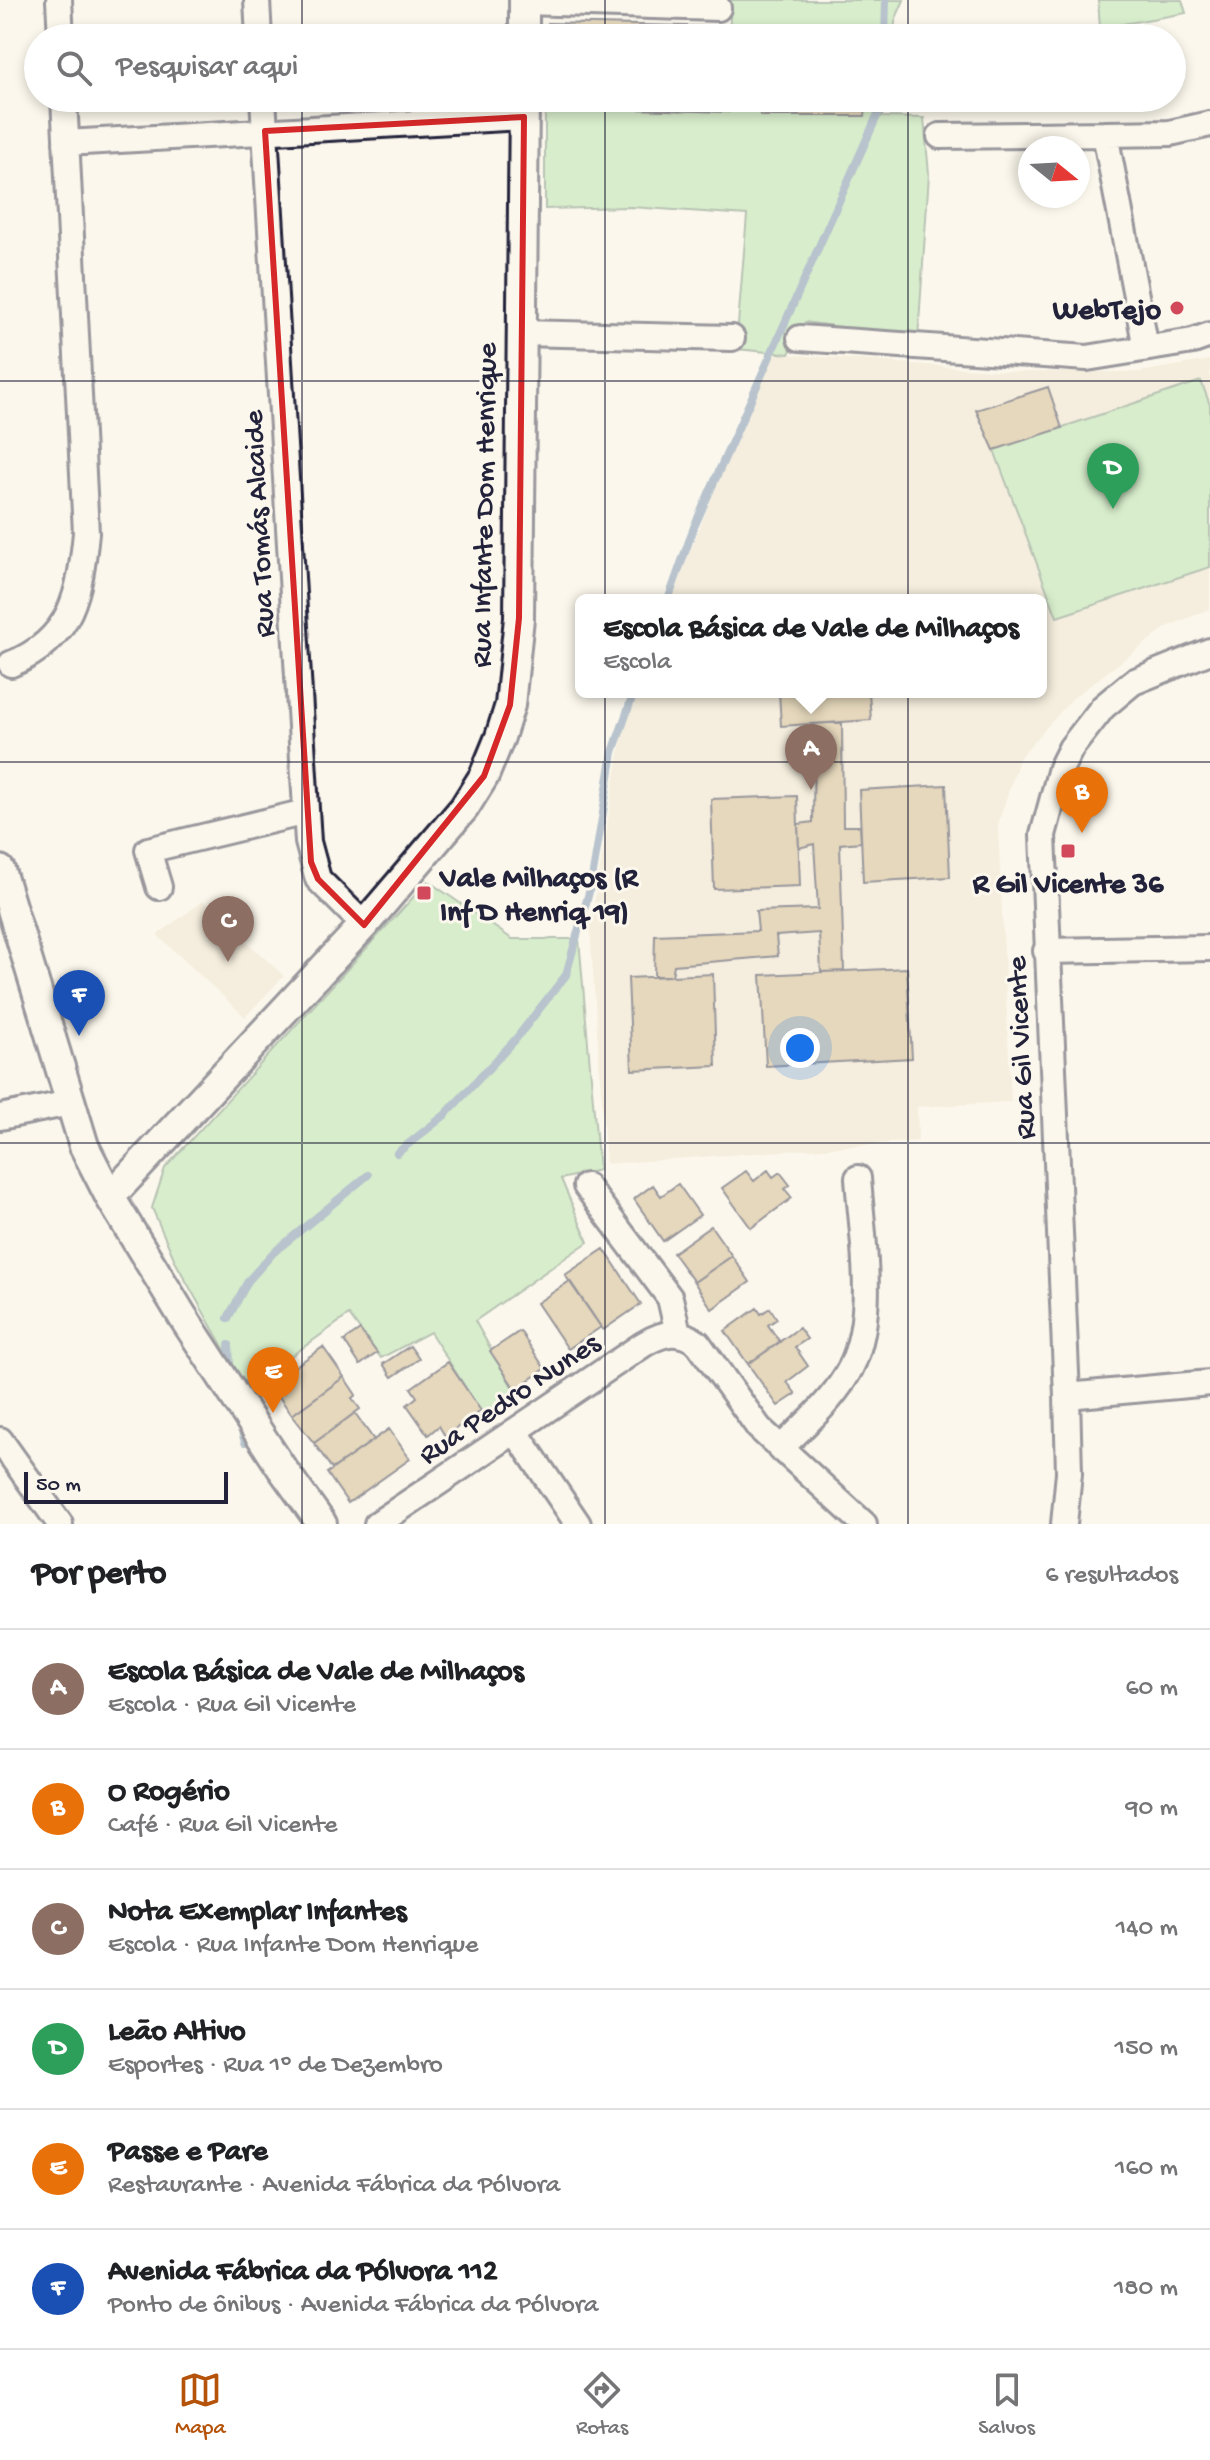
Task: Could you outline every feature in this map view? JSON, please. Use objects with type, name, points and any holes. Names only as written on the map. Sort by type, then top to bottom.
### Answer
[{"type":"street","points":[[59,0],[60,24]]},
{"type":"street","points":[[257,0],[258,24]]},
{"type":"street","points":[[524,24],[524,1],[718,8]]},
{"type":"street","points":[[11,664],[31,656],[62,627],[74,603],[82,574],[86,533],[65,112]]},
{"type":"street","name":"Rua Tomás Alcaide","points":[[264,112],[311,862],[318,879],[364,925]]},
{"type":"street","points":[[66,143],[265,131],[479,112]]},
{"type":"street","name":"Rua Infante Dom Henrique","points":[[110,1197],[364,925],[464,808],[484,776],[510,705],[519,618],[524,112]]},
{"type":"street","points":[[940,136],[1170,133],[1210,124]]},
{"type":"street","points":[[1105,134],[1146,348]]},
{"type":"street","points":[[520,333],[732,338]]},
{"type":"street","points":[[800,338],[1087,358],[1198,340],[1210,335]]},
{"type":"street","name":"Rua Gil Vicente","points":[[1064,1524],[1069,1473],[1067,1396],[1043,835],[1061,768],[1071,748],[1103,707],[1133,682],[1210,651]]},
{"type":"street","points":[[159,887],[148,850],[306,812]]},
{"type":"street","points":[[0,870],[84,1146],[110,1197],[183,1317],[322,1524]]},
{"type":"street","points":[[1046,951],[1210,948]]},
{"type":"street","points":[[0,1117],[70,1103]]},
{"type":"street","points":[[780,1449],[846,1376],[859,1348],[865,1294],[858,1178]]},
{"type":"street","points":[[586,1186],[670,1298],[678,1333],[698,1343],[759,1428],[864,1524]]},
{"type":"street","name":"Rua Pedro Nunes","points":[[377,1524],[644,1344],[657,1336],[678,1333]]},
{"type":"street","points":[[1067,1396],[1210,1383]]},
{"type":"street","points":[[515,1431],[578,1524]]},
{"type":"street","points":[[0,1440],[60,1524]]},
{"type":"highlighted area","points":[[524,117],[519,618],[510,705],[484,776],[364,925],[318,879],[311,862],[265,131]]},
{"type":"shaded area","points":[[771,353],[1018,372],[1139,372],[1210,360],[1210,609],[1167,627],[1073,698],[1020,757],[998,824],[1011,1102],[917,1107],[918,1141],[606,1164],[590,929],[630,698],[1047,698],[1047,594],[672,594]]},
{"type":"shaded area","points":[[203,901],[284,976],[245,1017],[157,935]]},
{"type":"green space","points":[[731,0],[904,0],[895,24],[730,24]]},
{"type":"green space","points":[[1098,0],[1182,0],[1186,13],[1123,24],[1100,24]]},
{"type":"green space","points":[[545,112],[883,112],[882,117],[924,118],[929,174],[918,338],[805,322],[789,354],[736,349],[747,215],[631,207],[545,209]]},
{"type":"green space","points":[[1201,381],[1210,405],[1210,567],[1057,617],[994,450]]},
{"type":"green space","points":[[428,881],[512,939],[579,939],[599,1170],[561,1179],[588,1242],[475,1321],[519,1399],[489,1424],[430,1332],[381,1358],[349,1315],[246,1388],[176,1263],[152,1208],[165,1168]]},
{"type":"building","points":[[758,112],[865,112],[865,116],[761,116]]},
{"type":"building","points":[[1048,387],[1062,428],[994,450],[976,410]]},
{"type":"building","points":[[779,698],[869,698],[871,720],[781,726]]},
{"type":"building","points":[[842,722],[843,826],[860,826],[861,842],[840,844],[844,971],[821,972],[819,933],[776,936],[778,956],[674,965],[672,976],[654,976],[655,935],[758,931],[756,911],[818,909],[814,844],[799,848],[798,824],[813,822],[814,724]]},
{"type":"building","points":[[946,785],[950,877],[863,882],[859,790]]},
{"type":"building","points":[[797,796],[800,886],[714,889],[711,799]]},
{"type":"building","points":[[907,968],[912,1058],[766,1066],[761,975]]},
{"type":"building","points":[[713,974],[716,1066],[632,1070],[628,978]]},
{"type":"building","points":[[768,1170],[773,1177],[780,1172],[790,1185],[785,1189],[792,1198],[751,1228],[722,1188],[746,1171],[754,1181]]},
{"type":"building","points":[[678,1184],[700,1215],[663,1241],[634,1199],[653,1185],[661,1196]]},
{"type":"building","points":[[711,1226],[732,1256],[694,1282],[673,1253]]},
{"type":"building","points":[[604,1249],[641,1304],[603,1330],[565,1275]]},
{"type":"building","points":[[732,1256],[750,1282],[712,1309],[694,1282]]},
{"type":"building","points":[[570,1281],[601,1327],[568,1349],[537,1303]]},
{"type":"building","points":[[757,1308],[761,1314],[770,1308],[777,1319],[768,1325],[780,1342],[748,1364],[725,1331]]},
{"type":"building","points":[[799,1328],[807,1339],[795,1347],[808,1366],[787,1382],[796,1394],[778,1406],[748,1364]]},
{"type":"building","points":[[360,1330],[377,1353],[360,1365],[344,1341]]},
{"type":"building","points":[[520,1331],[545,1369],[515,1389],[490,1351]]},
{"type":"building","points":[[410,1346],[419,1359],[392,1377],[383,1364]]},
{"type":"building","points":[[323,1347],[344,1377],[292,1415],[270,1384]]},
{"type":"building","points":[[448,1362],[481,1411],[445,1436],[439,1426],[428,1435],[407,1405],[417,1397],[411,1388]]},
{"type":"building","points":[[344,1377],[356,1395],[352,1398],[360,1409],[314,1443],[292,1415]]},
{"type":"building","points":[[355,1413],[374,1440],[332,1469],[314,1443]]},
{"type":"building","points":[[389,1429],[410,1459],[348,1503],[327,1473]]},
{"type":"waterway","points":[[885,24],[886,0]]},
{"type":"waterway","points":[[670,594],[694,527],[879,112]]},
{"type":"waterway","points":[[397,1153],[445,1115],[515,1040],[566,975],[591,885],[613,752],[632,698]]},
{"type":"waterway","points":[[228,1318],[248,1281],[273,1253],[368,1175]]},
{"type":"waterway","points":[[229,1345],[230,1367]]},
{"type":"waterway","points":[[240,1425],[245,1442]]},
{"type":"place","name":"WebTejo","points":[[1177,308]]},
{"type":"place","name":"Leão Altivo","points":[[1113,509]]},
{"type":"place","name":"Escola Básica de Vale de Milhaços","points":[[811,790]]},
{"type":"place","name":"O Rogério","points":[[1082,833]]},
{"type":"place","name":"R Gil Vicente 36","points":[[1068,851]]},
{"type":"place","name":"Vale Milhaços (R Inf D Henriq 19)","points":[[424,893]]},
{"type":"place","name":"Nota Exemplar Infantes","points":[[228,962]]},
{"type":"place","name":"Avenida Fábrica da Pólvora 112","points":[[79,1036]]},
{"type":"place","name":"Passe e Pare","points":[[273,1413]]}]
